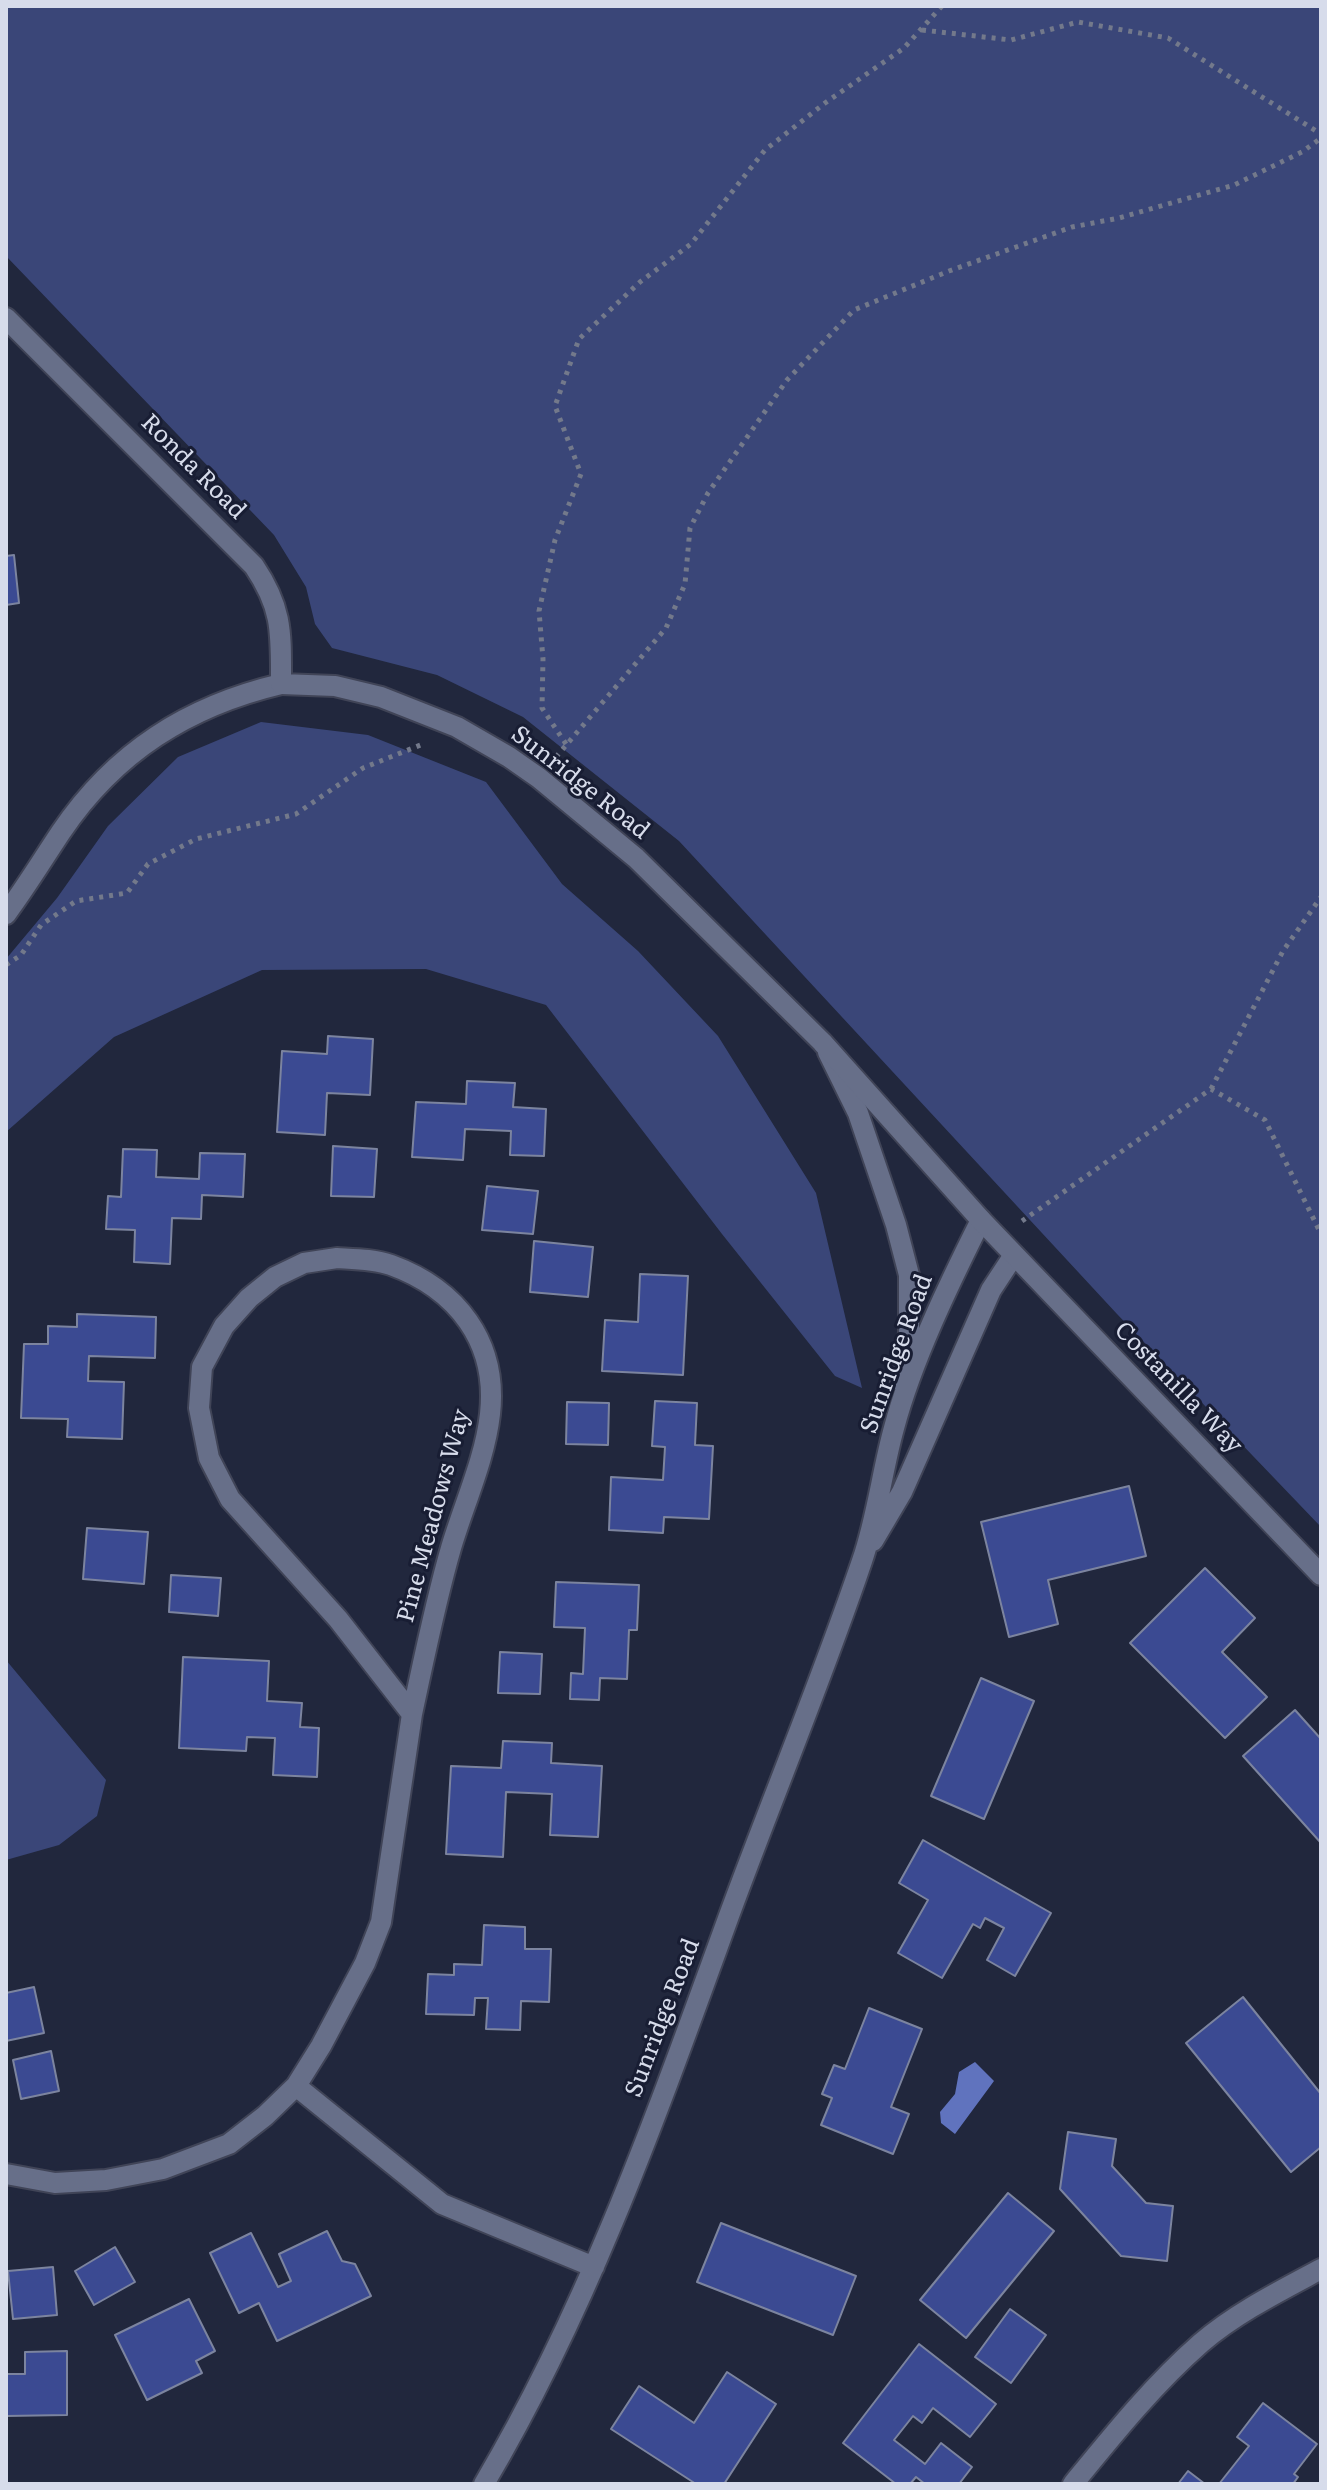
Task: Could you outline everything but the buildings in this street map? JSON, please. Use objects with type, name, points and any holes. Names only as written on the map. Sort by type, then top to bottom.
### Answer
[{"type":"street","name":"Ronda Road","points":[[6,318],[254,566],[269,588],[280,616],[281,684]]},
{"type":"street","name":"Sunridge Road","points":[[6,914],[62,830],[102,780],[172,725],[207,706],[281,684],[335,686],[381,697],[457,727],[509,757],[636,858],[822,1042],[998,1238]]},
{"type":"street","points":[[822,1042],[858,1113],[896,1225],[909,1275],[909,1333],[894,1425]]},
{"type":"street","name":"Sunridge Road","points":[[484,2484],[520,2424],[594,2267],[668,2082],[863,1558],[894,1425],[953,1275],[981,1220]]},
{"type":"street","name":"Costanilla Way","points":[[998,1238],[1321,1575]]},
{"type":"street","name":"Sunridge Road","points":[[863,1558],[902,1492],[991,1290],[1014,1255]]},
{"type":"street","name":"Pine Meadows Way","points":[[6,2174],[55,2183],[106,2180],[163,2169],[229,2144],[296,2086],[365,1963],[381,1922],[412,1714],[450,1549],[490,1415],[492,1378],[481,1341],[468,1319],[451,1299],[421,1279],[390,1264],[364,1259],[337,1258],[304,1263],[275,1277],[249,1298],[224,1326],[202,1367],[199,1408],[209,1458],[230,1499],[338,1619],[412,1714]]},
{"type":"street","points":[[296,2086],[442,2204],[594,2267]]},
{"type":"street","points":[[1073,2484],[1165,2377],[1203,2341],[1251,2308],[1321,2269]]},
{"type":"path","points":[[566,744],[542,708],[543,659],[539,611],[555,540],[581,474],[555,406],[579,339],[640,282],[691,244],[765,150],[904,48],[942,6]]},
{"type":"path","points":[[539,778],[666,628],[685,584],[690,528],[708,493],[787,380],[854,310],[949,271],[1072,227],[1119,218],[1234,185],[1302,152],[1321,136],[1168,38],[1078,22],[1011,40],[921,30]]},
{"type":"path","points":[[6,965],[21,955],[41,925],[76,901],[127,893],[148,864],[196,839],[296,814],[363,768],[457,727]]},
{"type":"path","points":[[998,1238],[1211,1089],[1283,951],[1321,897]]},
{"type":"path","points":[[1211,1089],[1265,1120],[1321,1234]]},
{"type":"shaded area","points":[[6,6],[1321,6],[1321,1527],[1117,1314],[679,841],[523,717],[437,675],[332,648],[315,624],[306,587],[274,535],[6,256]]},
{"type":"shaded area","points":[[261,722],[368,735],[486,782],[562,884],[638,951],[718,1036],[816,1193],[862,1388],[835,1376],[546,1005],[426,969],[262,970],[114,1037],[6,1132],[6,959],[57,898],[108,826],[178,757]]},
{"type":"shaded area","points":[[6,1660],[106,1780],[97,1816],[59,1845],[6,1860]]},
{"type":"shaded area","points":[[975,2062],[994,2081],[955,2134],[941,2123],[940,2112],[955,2094],[959,2072]]}]
